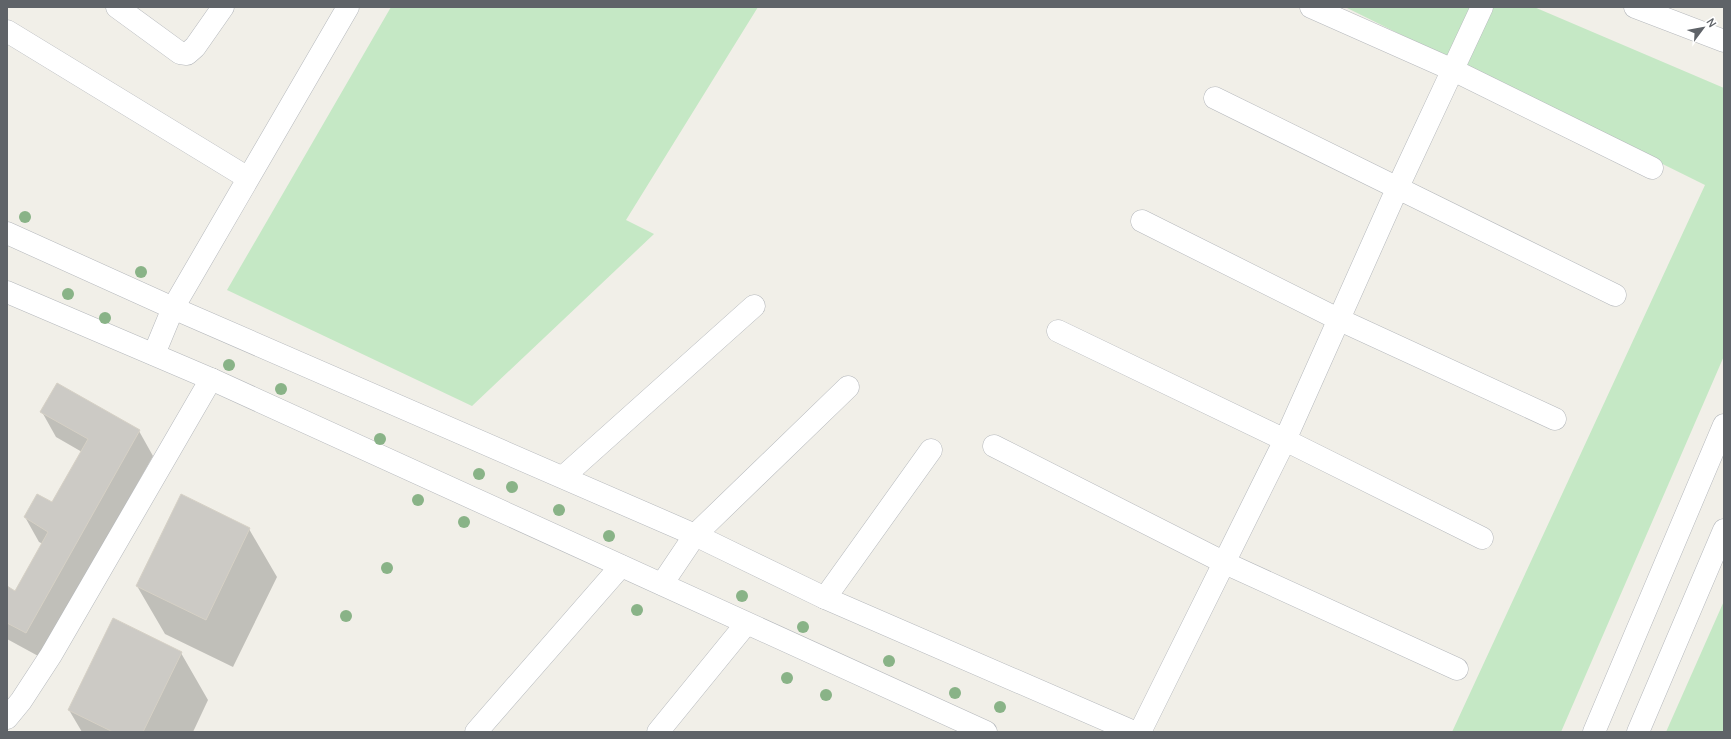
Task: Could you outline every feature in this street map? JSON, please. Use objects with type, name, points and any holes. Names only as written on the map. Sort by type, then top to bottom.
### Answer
[{"type":"street","points":[[117,7],[180,53],[187,54],[195,48],[222,7]]},
{"type":"street","points":[[154,354],[173,308],[348,7]]},
{"type":"street","points":[[1311,7],[1453,70],[1652,168]]},
{"type":"street","points":[[1140,732],[1286,440],[1397,189],[1482,7]]},
{"type":"street","points":[[1635,7],[1724,41]]},
{"type":"street","points":[[7,31],[248,178]]},
{"type":"street","points":[[1215,98],[1397,189],[1615,295]]},
{"type":"street","points":[[1142,221],[1340,320],[1555,419]]},
{"type":"street","points":[[7,233],[173,308],[695,535],[825,598],[1134,732]]},
{"type":"street","points":[[9,297],[154,354],[211,379],[986,732]]},
{"type":"street","points":[[563,477],[754,306]]},
{"type":"street","points":[[1058,331],[1286,440],[1482,538]]},
{"type":"street","points":[[7,718],[21,701],[51,655],[211,379]]},
{"type":"street","points":[[662,584],[695,535],[848,387]]},
{"type":"street","points":[[1594,732],[1724,425]]},
{"type":"street","points":[[994,446],[1225,563],[1457,669]]},
{"type":"street","points":[[825,598],[931,450]]},
{"type":"street","points":[[1638,732],[1724,530]]},
{"type":"street","points":[[476,732],[622,566]]},
{"type":"street","points":[[658,732],[746,624]]},
{"type":"green space","points":[[391,7],[758,7],[626,220],[654,234],[472,406],[227,290]]},
{"type":"green space","points":[[1345,7],[1534,7],[1724,88],[1724,356],[1561,732],[1452,732],[1705,185]]},
{"type":"green space","points":[[1724,601],[1724,732],[1666,732]]},
{"type":"building","points":[[57,383],[140,430],[26,633],[7,623],[7,586],[15,591],[48,532],[24,517],[37,494],[52,502],[88,439],[40,412]]},
{"type":"building","points":[[181,494],[250,528],[206,620],[136,586]]},
{"type":"building","points":[[113,618],[182,652],[143,732],[113,732],[68,710]]}]
